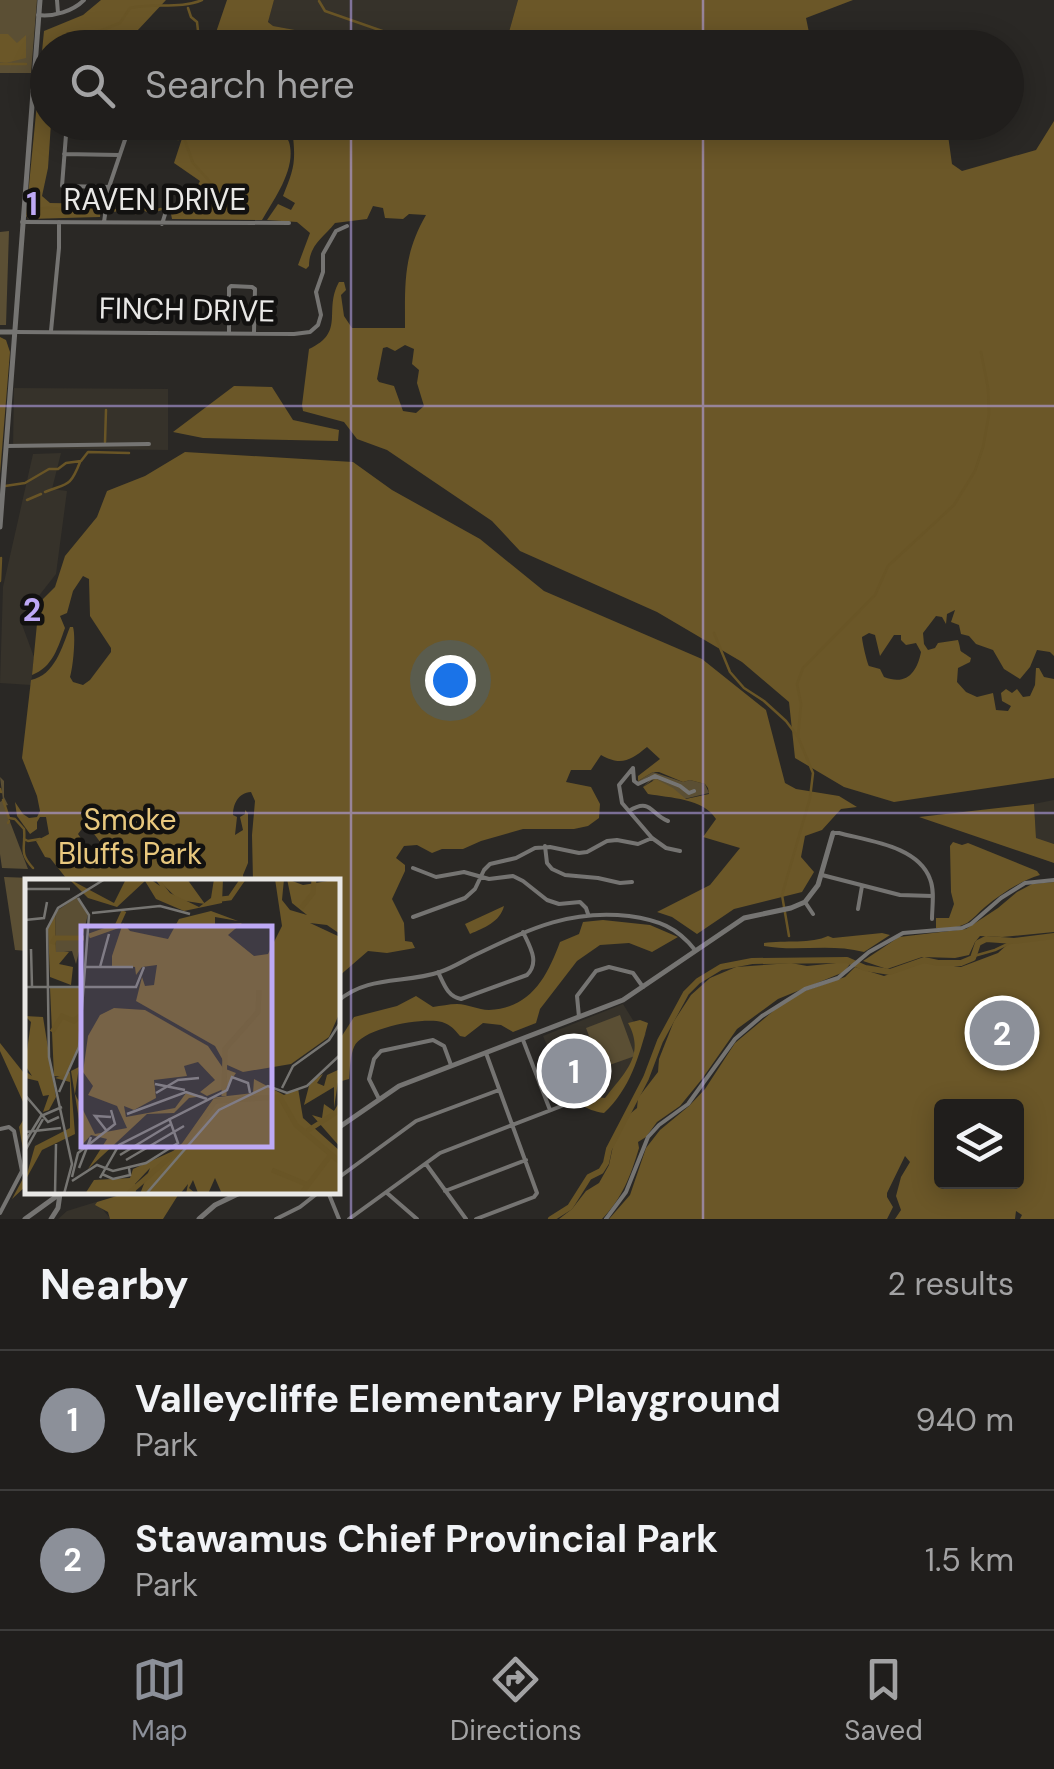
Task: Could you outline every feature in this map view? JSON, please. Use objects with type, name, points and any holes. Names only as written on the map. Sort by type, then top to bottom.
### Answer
[{"type":"street","points":[[37,30],[40,0]]},
{"type":"street","points":[[57,0],[58,13]]},
{"type":"street","points":[[38,15],[50,16],[77,7],[84,0]]},
{"type":"street","points":[[0,527],[30,118]]},
{"type":"street","points":[[65,140],[62,186],[109,188]]},
{"type":"street","points":[[104,222],[109,188],[125,140]]},
{"type":"street","points":[[64,154],[120,155]]},
{"type":"street","points":[[162,224],[176,188]]},
{"type":"street","name":"RAVEN DRIVE","points":[[22,222],[289,224]]},
{"type":"street","points":[[51,332],[60,222]]},
{"type":"street","name":"FINCH DRIVE","points":[[0,332],[306,333],[317,327],[320,315],[316,296],[323,272],[322,257],[334,233],[347,226]]},
{"type":"street","points":[[229,333],[232,286],[254,289],[254,333]]},
{"type":"street","points":[[6,446],[150,444]]},
{"type":"street","points":[[680,851],[666,848],[652,838],[620,797],[619,785],[633,768],[634,782],[638,784],[655,776],[687,792],[694,791]]},
{"type":"street","points":[[629,810],[648,806],[668,821]]},
{"type":"street","points":[[340,1127],[398,1086],[615,1004],[744,918],[805,902],[816,890],[834,834],[915,858],[931,880],[932,919]]},
{"type":"street","points":[[413,917],[465,898],[490,864],[511,860],[532,848],[545,846],[579,854],[613,840],[638,844],[652,838]]},
{"type":"street","points":[[545,846],[547,863],[559,873],[632,882]]},
{"type":"street","points":[[412,868],[436,877],[464,872],[489,879],[517,877],[546,900],[559,904],[576,901],[588,914]]},
{"type":"street","points":[[822,875],[900,896],[932,896]]},
{"type":"street","points":[[606,1219],[626,1192],[648,1137],[688,1104],[735,1038],[782,1001],[835,980],[881,944],[903,934],[962,928],[1025,882],[1054,880]]},
{"type":"street","points":[[858,909],[862,886]]},
{"type":"street","points":[[805,902],[813,914]]},
{"type":"street","points":[[340,1000],[361,986],[438,972],[523,932],[588,914],[661,922],[676,930],[695,950]]},
{"type":"street","points":[[438,972],[448,992],[461,999],[526,975],[534,960],[523,932]]},
{"type":"street","points":[[580,1017],[577,996],[596,971],[609,967],[628,970],[643,986]]},
{"type":"street","points":[[522,1038],[550,1110]]},
{"type":"street","points":[[379,1099],[368,1079],[381,1051],[434,1040],[444,1046],[452,1066]]},
{"type":"street","points":[[476,1219],[537,1194],[486,1053]]},
{"type":"street","points":[[340,1177],[416,1121],[499,1090]]},
{"type":"street","points":[[349,1219],[440,1153],[572,1102]]},
{"type":"street","points":[[0,1129],[14,1130],[22,1171],[0,1212]]},
{"type":"street","points":[[445,1190],[526,1160]]},
{"type":"street","points":[[426,1164],[466,1219]]},
{"type":"street","points":[[386,1193],[417,1219]]},
{"type":"street","points":[[25,1219],[58,1194]]},
{"type":"street","points":[[51,1219],[61,1194]]},
{"type":"street","points":[[199,1219],[215,1205],[238,1194]]},
{"type":"street","points":[[276,1219],[317,1194]]},
{"type":"street","points":[[329,1194],[340,1219]]},
{"type":"shaded area","points":[[0,0],[37,0],[35,30],[30,30],[30,73],[0,73]]},
{"type":"shaded area","points":[[274,0],[518,0],[510,30],[295,30],[272,26],[268,21]]},
{"type":"shaded area","points":[[9,231],[6,325],[0,325],[0,232]]},
{"type":"shaded area","points":[[14,388],[168,389],[168,450],[13,448]]},
{"type":"shaded area","points":[[61,453],[52,489],[67,491],[56,574],[21,622],[34,657],[31,685],[0,683],[3,587],[33,454]]},
{"type":"shaded area","points":[[653,772],[705,784],[709,793],[684,799],[652,780],[643,787],[655,775],[638,781]]},
{"type":"shaded area","points":[[0,777],[8,805],[4,806],[28,869],[2,868]]},
{"type":"shaded area","points":[[1054,800],[1054,844],[1036,839],[1034,804]]},
{"type":"shaded area","points":[[4,877],[32,878],[25,879],[25,951],[15,950]]},
{"type":"shaded area","points":[[623,1004],[646,1034],[618,1089],[601,1110],[570,1099],[543,1036]]},
{"type":"shaded area","points":[[620,1015],[635,1056],[601,1068],[586,1028]]},
{"type":"shaded area","points":[[96,1202],[111,1219],[58,1219],[67,1211]]},
{"type":"green space","points":[[101,0],[166,0],[138,30],[46,30],[83,15]]},
{"type":"green space","points":[[227,0],[274,0],[268,22],[295,30],[217,30]]},
{"type":"green space","points":[[518,0],[853,0],[806,18],[808,30],[510,30]]},
{"type":"green space","points":[[0,34],[8,34],[17,43],[26,35],[26,58],[0,62]]},
{"type":"green space","points":[[1054,121],[1054,656],[1037,650],[1020,679],[1004,669],[993,650],[961,634],[959,625],[951,622],[955,610],[947,614],[946,624],[936,616],[923,633],[924,644],[928,650],[938,643],[958,640],[961,651],[971,658],[958,668],[957,682],[977,697],[993,693],[996,710],[1008,711],[1011,706],[1002,701],[1001,693],[1006,689],[1012,693],[1017,689],[1023,697],[1030,696],[1036,668],[1044,677],[1054,679],[1054,778],[894,802],[844,787],[795,758],[789,702],[742,662],[657,612],[520,551],[492,521],[387,450],[357,439],[344,422],[303,411],[309,349],[331,328],[339,282],[344,282],[344,316],[352,328],[405,328],[409,256],[426,215],[385,218],[383,208],[373,206],[367,219],[335,223],[314,247],[309,266],[306,269],[298,265],[310,233],[297,222],[267,220],[278,204],[291,210],[295,203],[283,196],[293,167],[293,140],[949,140],[952,164],[962,171],[1036,150]],"holes":[[[405,345],[414,349],[412,364],[419,370],[417,383],[424,406],[416,413],[403,411],[394,386],[377,379],[383,348],[395,351]],[[875,635],[880,656],[894,635],[901,635],[906,645],[916,643],[921,652],[910,675],[892,679],[869,666],[862,637]]]},
{"type":"green space","points":[[33,140],[50,140],[42,196],[50,203],[101,204],[100,217],[26,216]]},
{"type":"green space","points":[[181,140],[288,140],[291,152],[283,183],[262,220],[172,219],[170,209],[189,203],[200,181],[174,163]]},
{"type":"green space","points":[[0,337],[6,340],[10,352],[0,474]]},
{"type":"green space","points":[[234,386],[272,387],[293,420],[339,430],[338,441],[203,438],[173,432]]},
{"type":"green space","name":"Smoke Bluffs Park","points":[[185,452],[353,462],[392,490],[480,539],[544,591],[702,659],[766,710],[785,783],[796,789],[839,796],[857,807],[841,809],[822,830],[805,836],[801,857],[814,872],[802,892],[734,909],[697,934],[657,912],[710,885],[740,848],[703,837],[716,819],[703,807],[648,794],[643,787],[656,779],[686,799],[709,794],[708,788],[659,772],[638,781],[638,776],[660,759],[647,747],[625,760],[601,755],[591,770],[571,770],[566,782],[591,787],[600,804],[599,818],[588,826],[523,829],[463,849],[432,853],[417,845],[404,846],[396,858],[405,865],[405,871],[392,899],[404,923],[405,941],[412,942],[415,948],[387,953],[368,951],[340,975],[340,879],[253,879],[255,801],[251,792],[240,797],[233,811],[237,817],[235,835],[243,830],[240,817],[245,810],[248,813],[248,863],[244,879],[66,878],[45,857],[36,841],[49,834],[46,817],[40,817],[37,829],[30,834],[17,816],[15,802],[23,814],[37,817],[37,796],[22,758],[31,680],[52,666],[70,627],[74,638],[70,677],[73,682],[83,685],[90,680],[111,652],[90,616],[89,579],[83,576],[73,591],[67,613],[60,616],[65,628],[54,656],[32,675],[39,603],[55,587],[65,556],[97,517],[107,491],[145,476]],"holes":[[[84,826],[110,855],[111,868],[94,857],[78,834]]]},
{"type":"green space","points":[[1034,804],[1036,838],[1054,844],[1054,863],[919,817]]},
{"type":"green space","points":[[953,842],[968,843],[1040,875],[1004,893],[967,923],[936,928],[936,918],[949,918],[954,904],[950,846]]},
{"type":"green space","points":[[1054,882],[1054,932],[980,936],[969,955],[922,957],[887,969],[863,961],[899,937],[966,929],[1017,892],[1032,884]]},
{"type":"green space","points":[[504,906],[495,920],[470,934],[465,924]]},
{"type":"green space","points":[[583,922],[650,925],[678,937],[652,952],[629,943],[600,945],[577,961],[540,1009],[536,1023],[513,1032],[501,1025],[483,1023],[465,1037],[448,1024],[433,1021],[368,1034],[354,1047],[349,1079],[340,1081],[340,1039],[354,1017],[397,1006],[416,996],[433,1007],[457,1004],[489,1010],[504,1008],[535,988],[560,942],[579,934]]},
{"type":"green space","points":[[890,935],[864,952],[764,946],[764,943]]},
{"type":"green space","points":[[1054,938],[1054,1219],[1020,1219],[1022,1215],[1016,1211],[1015,1219],[895,1219],[901,1210],[896,1196],[901,1177],[910,1162],[905,1156],[887,1193],[893,1207],[887,1219],[609,1219],[630,1195],[646,1148],[660,1130],[705,1089],[735,1043],[784,1002],[845,977],[855,967],[884,976],[924,962],[961,967],[998,953],[1010,942]]},
{"type":"green space","points":[[850,964],[844,972],[778,999],[737,1029],[680,1106],[638,1142],[625,1186],[602,1219],[559,1219],[599,1183],[626,1117],[637,1108],[638,1098],[658,1072],[674,1021],[691,995],[710,978],[736,967]]},
{"type":"green space","points":[[628,1023],[648,1023],[621,1094],[604,1113],[581,1105],[567,1086],[574,1079],[587,1093],[605,1098],[634,1054]]},
{"type":"green space","points":[[0,1043],[25,1074],[25,1117],[24,1104]]},
{"type":"green space","points":[[25,1117],[25,1160],[19,1127]]},
{"type":"green space","points":[[25,1175],[25,1187],[12,1199]]},
{"type":"green space","points":[[123,1194],[179,1194],[163,1219],[110,1219],[108,1212],[95,1205]]},
{"type":"waterway","points":[[102,30],[120,23],[130,8],[202,0]]},
{"type":"waterway","points":[[319,1],[325,11],[379,30]]},
{"type":"waterway","points":[[188,8],[198,30]]},
{"type":"waterway","points":[[0,64],[26,64]]},
{"type":"waterway","points":[[168,212],[179,215],[193,209],[206,211],[212,184],[193,163],[185,141]]},
{"type":"waterway","points":[[39,209],[98,208]]},
{"type":"waterway","points":[[108,211],[130,209],[136,213],[161,209]]},
{"type":"waterway","points":[[798,737],[801,704],[797,684],[803,668],[875,595],[888,566],[954,505],[975,471],[989,414],[981,352]]},
{"type":"waterway","points":[[105,442],[106,410]]},
{"type":"waterway","points":[[5,486],[25,483],[49,469],[81,461],[88,452],[129,453]]},
{"type":"waterway","points":[[45,492],[70,481],[80,462]]},
{"type":"waterway","points":[[27,500],[41,494]]},
{"type":"waterway","points":[[0,581],[1,558]]},
{"type":"waterway","points":[[714,633],[730,672],[786,721],[798,737],[813,773],[810,798],[782,895],[789,936]]},
{"type":"waterway","points":[[3,800],[9,818],[24,829],[24,854],[33,868]]},
{"type":"waterway","points":[[24,839],[40,839]]},
{"type":"waterway","points":[[551,1219],[570,1207],[589,1177],[601,1171],[686,993],[721,967],[752,961],[847,960],[890,972],[924,960],[961,963],[973,958],[978,943],[986,939],[1014,941],[1054,936]]},
{"type":"waterway","points":[[974,956],[1014,941]]},
{"type":"place","name":"Stawamus Chief Provincial Park","points":[[1002,1033]]},
{"type":"place","name":"Valleycliffe Elementary Playground","points":[[574,1071]]}]
